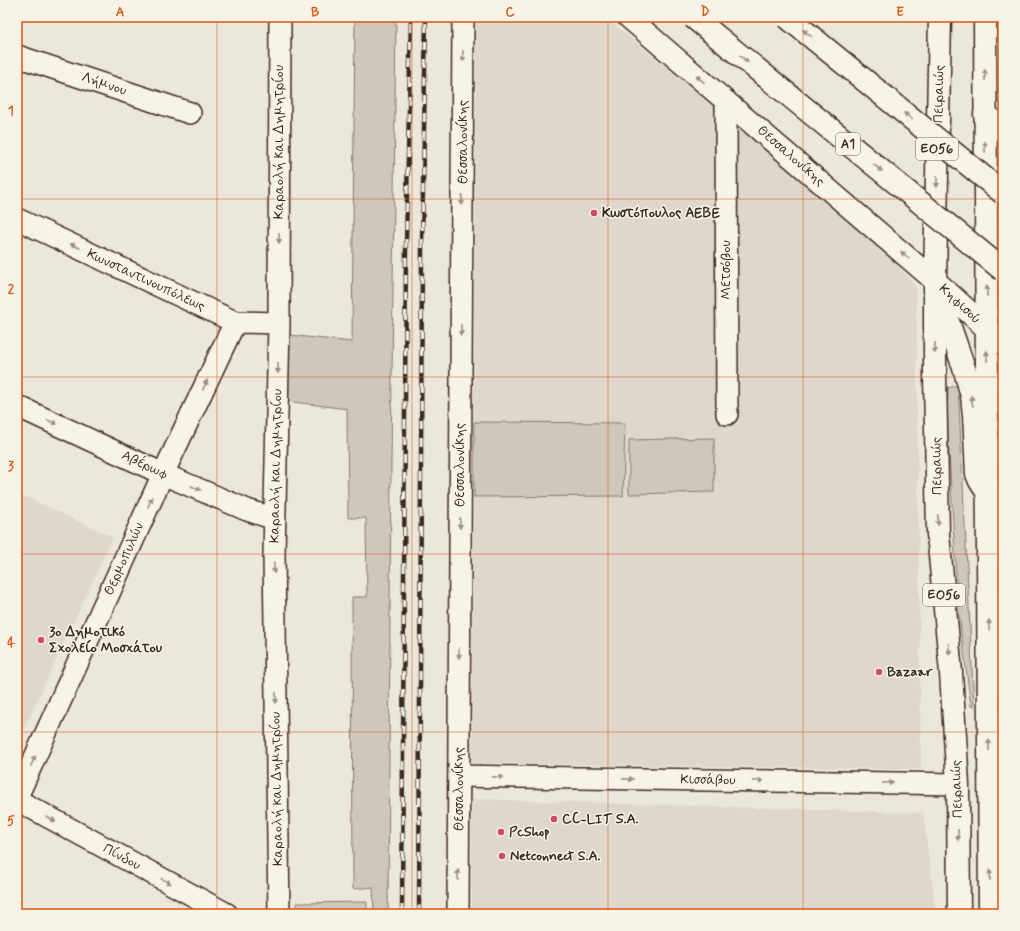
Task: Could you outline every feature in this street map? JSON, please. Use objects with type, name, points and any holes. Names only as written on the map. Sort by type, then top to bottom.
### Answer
[{"type":"main road","name":"Α1","points":[[693,17],[1003,270]]},
{"type":"main road","points":[[787,17],[1003,193]]},
{"type":"main road","name":"Πειραιώς","points":[[940,17],[935,281],[938,534],[951,673],[958,784],[959,914]]},
{"type":"main road","points":[[985,17],[985,114],[995,336],[988,493],[990,914]]},
{"type":"main road","points":[[985,114],[1003,129]]},
{"type":"main road","points":[[935,281],[972,396],[977,474],[988,493]]},
{"type":"main road","name":"Κηφισού","points":[[935,281],[995,336]]},
{"type":"main road","points":[[988,493],[1003,469]]},
{"type":"street","name":"Καραολή και Δημητρίου","points":[[279,914],[274,554],[279,323],[280,17]]},
{"type":"street","name":"Θεσσαλονίκης","points":[[458,914],[463,17]]},
{"type":"street","name":"Θεσσαλονίκης","points":[[628,17],[935,281]]},
{"type":"street","name":"Λήμνου","points":[[17,56],[190,113]]},
{"type":"street","name":"Μετσόβου","points":[[726,101],[727,414]]},
{"type":"street","name":"Κωνσταντινουπόλεως","points":[[17,219],[235,322],[279,323]]},
{"type":"street","name":"Θερμοπυλών","points":[[17,797],[163,474],[235,322]]},
{"type":"street","name":"Αβέρωφ","points":[[17,406],[163,474],[247,510],[275,519]]},
{"type":"street","name":"Κισσάβου","points":[[459,776],[958,784]]},
{"type":"street","name":"Πίνδου","points":[[17,800],[227,914]]},
{"type":"shaded area","points":[[355,17],[396,17],[388,914],[374,914],[373,887],[353,889],[352,597],[367,597],[366,518],[348,518],[347,409],[286,401],[289,335],[352,342]]},
{"type":"shaded area","points":[[476,17],[605,17],[811,186],[896,262],[916,287],[921,769],[472,763]]},
{"type":"shaded area","points":[[958,385],[974,707],[971,706],[958,607],[947,420],[948,388]]},
{"type":"shaded area","points":[[474,422],[625,423],[623,496],[474,497]]},
{"type":"shaded area","points":[[714,438],[714,492],[629,494],[629,440]]},
{"type":"shaded area","name":"3ο Δημοτικό Σχολείο Μοσχάτου","points":[[17,493],[113,537],[17,744]]},
{"type":"shaded area","points":[[472,799],[923,813],[936,914],[472,914]]},
{"type":"shaded area","points":[[367,902],[367,914],[297,914],[297,903]]},
{"type":"railway","points":[[402,914],[406,244],[411,17]]},
{"type":"railway","points":[[419,914],[422,244],[426,17]]},
{"type":"place","name":"Κωστόπουλος ΑΕΒΕ","points":[[594,213]]},
{"type":"place","name":"3ο Δημοτικό Σχολείο Μοσχάτου","points":[[41,640]]},
{"type":"place","name":"Bazaar","points":[[879,672]]},
{"type":"place","name":"CC-LIT S.A.","points":[[554,819]]},
{"type":"place","name":"PcShop","points":[[501,832]]},
{"type":"place","name":"Netconnect S.A.","points":[[502,856]]}]
